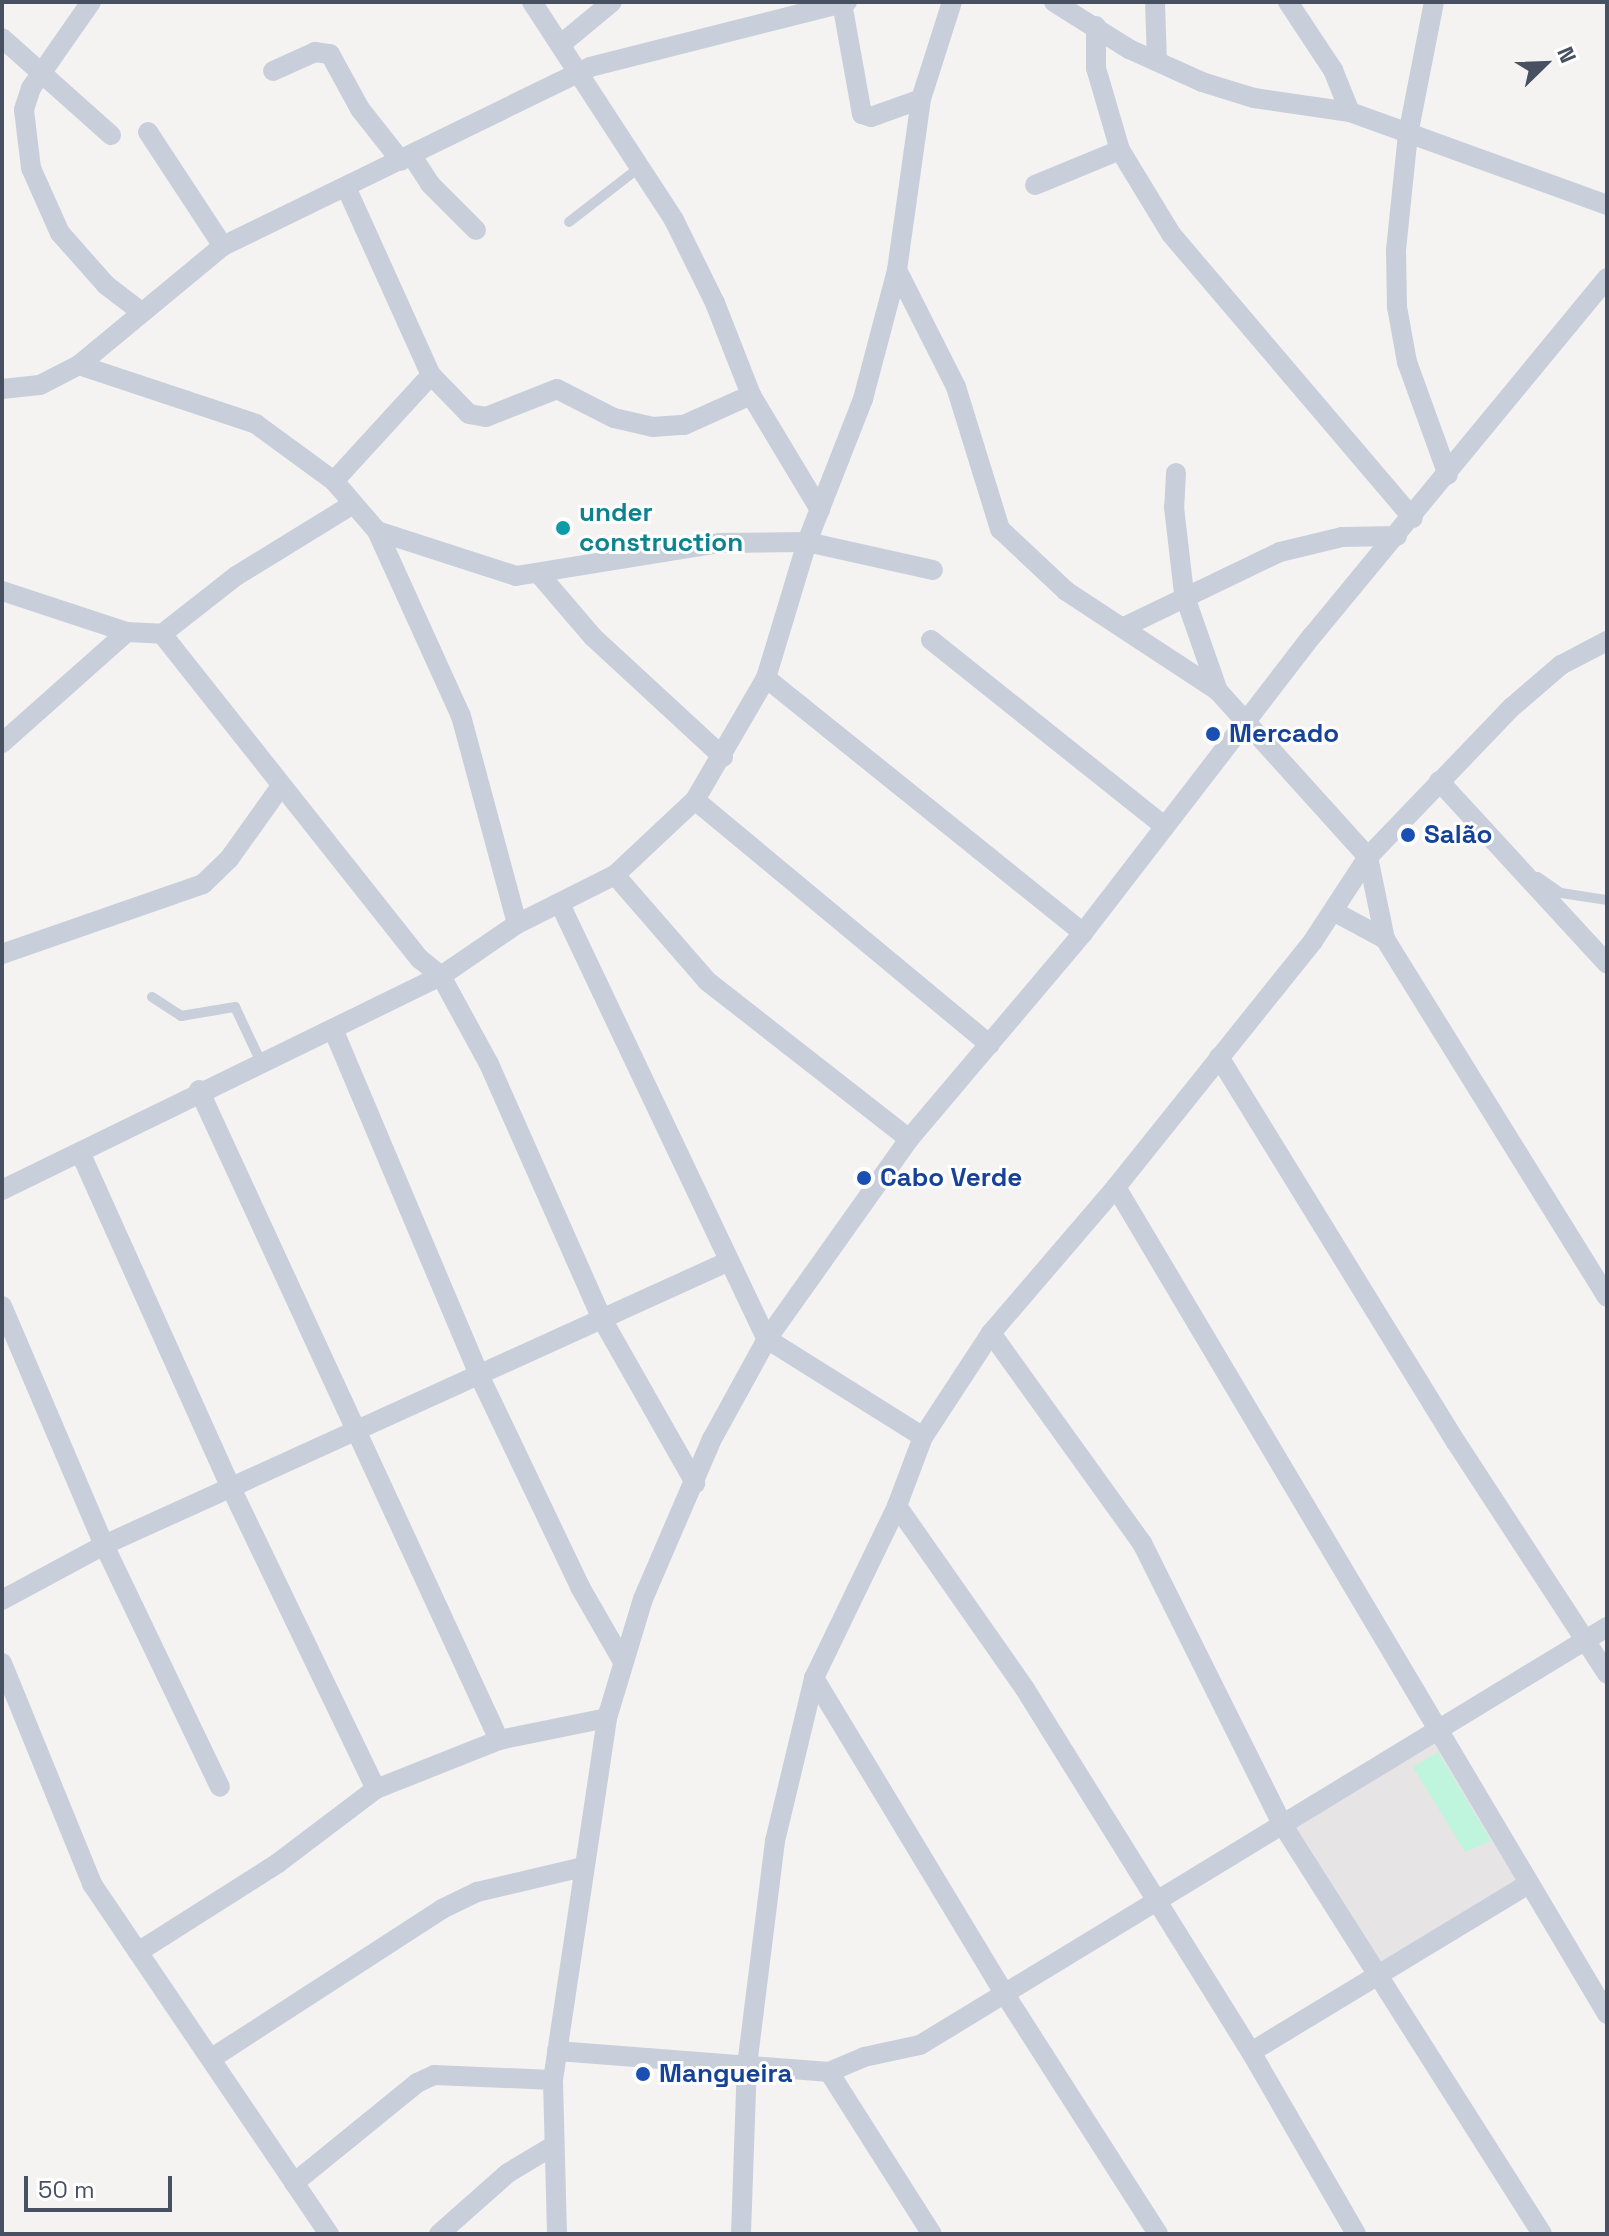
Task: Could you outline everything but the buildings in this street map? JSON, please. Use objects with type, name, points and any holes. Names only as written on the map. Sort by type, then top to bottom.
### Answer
[{"type":"street","points":[[91,2],[43,71],[24,110],[31,168],[60,233],[106,285],[140,311]]},
{"type":"street","points":[[532,2],[577,76],[674,220],[715,303],[751,395],[820,510]]},
{"type":"street","points":[[560,45],[612,2]]},
{"type":"street","points":[[2,1190],[199,1090],[441,976],[517,924],[561,906],[615,875],[695,800],[723,757],[766,678],[807,542],[863,399],[897,270],[921,99],[952,2]]},
{"type":"street","points":[[1054,2],[1157,61],[1254,98],[1350,112],[1607,205]]},
{"type":"street","points":[[1155,2],[1157,61]]},
{"type":"street","points":[[1288,2],[1333,70],[1350,112]]},
{"type":"street","points":[[1434,2],[1408,134],[1396,251],[1397,307],[1407,362],[1448,475]]},
{"type":"street","points":[[2,389],[40,385],[79,365],[140,311],[223,246],[590,67],[845,3],[862,114],[871,117],[921,99]]},
{"type":"street","points":[[1096,26],[1096,68],[1120,150],[1171,234],[1413,518]]},
{"type":"street","points":[[2,38],[43,71],[111,135]]},
{"type":"street","points":[[273,71],[315,52],[330,54],[360,109],[476,230]]},
{"type":"street","points":[[148,132],[223,246]]},
{"type":"street","points":[[1035,185],[1120,150]]},
{"type":"street","points":[[346,187],[431,375],[469,414],[486,417],[557,389],[614,418],[652,427],[684,425],[751,395]]},
{"type":"street","points":[[897,270],[956,387],[1000,529],[1066,591],[1218,691],[1368,857],[1385,939],[1607,1297]]},
{"type":"street","points":[[557,2234],[553,2080],[607,1718],[622,1660],[657,1562],[695,1483],[712,1439],[767,1339],[909,1139],[1083,933],[1163,825],[1246,721],[1607,278]]},
{"type":"street","points":[[79,365],[256,424],[334,481],[377,531],[461,716],[517,924]]},
{"type":"street","points":[[334,481],[431,375]]},
{"type":"street","points":[[1176,473],[1174,507],[1184,594],[1218,691]]},
{"type":"street","points":[[4,594],[127,632],[162,634],[236,576],[353,504]]},
{"type":"street","points":[[377,531],[500,573],[539,574],[720,543],[807,542],[933,570]]},
{"type":"street","points":[[1124,627],[1184,594],[1280,552],[1342,537],[1397,536]]},
{"type":"street","points":[[539,574],[593,637],[723,757]]},
{"type":"street","points":[[2,743],[127,632]]},
{"type":"street","points":[[162,634],[420,959],[441,976],[489,1064],[602,1319],[695,1483]]},
{"type":"street","points":[[931,640],[1163,825]]},
{"type":"street","points":[[741,2234],[747,2066],[775,1841],[814,1678],[897,1506],[923,1437],[991,1333],[1116,1187],[1219,1057],[1333,911],[1368,857],[1439,781],[1561,665],[1607,641]]},
{"type":"street","points":[[766,678],[1083,933]]},
{"type":"street","points":[[1439,781],[1513,857],[1607,964]]},
{"type":"street","points":[[2,954],[203,884],[229,859],[281,786]]},
{"type":"street","points":[[695,800],[990,1045]]},
{"type":"street","points":[[615,875],[707,981],[909,1139]]},
{"type":"street","points":[[561,906],[727,1262],[767,1339],[923,1437]]},
{"type":"street","points":[[1333,911],[1385,939]]},
{"type":"street","points":[[333,1029],[480,1377],[580,1587],[622,1660]]},
{"type":"street","points":[[1219,1057],[1456,1442],[1607,1674]]},
{"type":"street","points":[[199,1090],[499,1740]]},
{"type":"street","points":[[80,1152],[232,1490],[376,1789]]},
{"type":"street","points":[[1116,1187],[1437,1735],[1607,2014]]},
{"type":"street","points":[[2,1600],[104,1545],[357,1434],[727,1262]]},
{"type":"street","points":[[2,1306],[104,1545],[220,1787]]},
{"type":"street","points":[[991,1333],[1142,1543],[1282,1824],[1376,1977],[1542,2234]]},
{"type":"street","points":[[897,1506],[1025,1689],[1251,2052],[1356,2234]]},
{"type":"street","points":[[557,2051],[829,2072],[864,2057],[920,2045],[1006,1996],[1282,1824],[1437,1735],[1607,1627]]},
{"type":"street","points":[[2,1663],[92,1884],[329,2234]]},
{"type":"street","points":[[814,1678],[1006,1996],[1158,2234]]},
{"type":"street","points":[[138,1952],[278,1863],[376,1789],[499,1740],[607,1718]]},
{"type":"street","points":[[212,2058],[442,1909],[477,1892],[583,1867]]},
{"type":"street","points":[[1251,2052],[1528,1884]]},
{"type":"street","points":[[829,2072],[932,2234]]},
{"type":"street","points":[[294,2183],[417,2083],[434,2075],[553,2080]]},
{"type":"street","points":[[439,2234],[508,2173],[553,2146]]},
{"type":"lane","points":[[569,222],[640,167]]},
{"type":"lane","points":[[1513,857],[1561,893],[1607,900]]},
{"type":"lane","points":[[152,997],[181,1016],[235,1007],[261,1062]]},
{"type":"shaded area","points":[[1437,1735],[1528,1884],[1376,1977],[1282,1824]]},
{"type":"green space","points":[[1438,1752],[1491,1841],[1465,1852],[1413,1767]]},
{"type":"place","name":"under construction","points":[[563,528]]},
{"type":"place","name":"Mercado","points":[[1213,734]]},
{"type":"place","name":"Salão","points":[[1408,835]]},
{"type":"place","name":"Cabo Verde","points":[[864,1178]]},
{"type":"place","name":"Mangueira","points":[[643,2074]]}]
